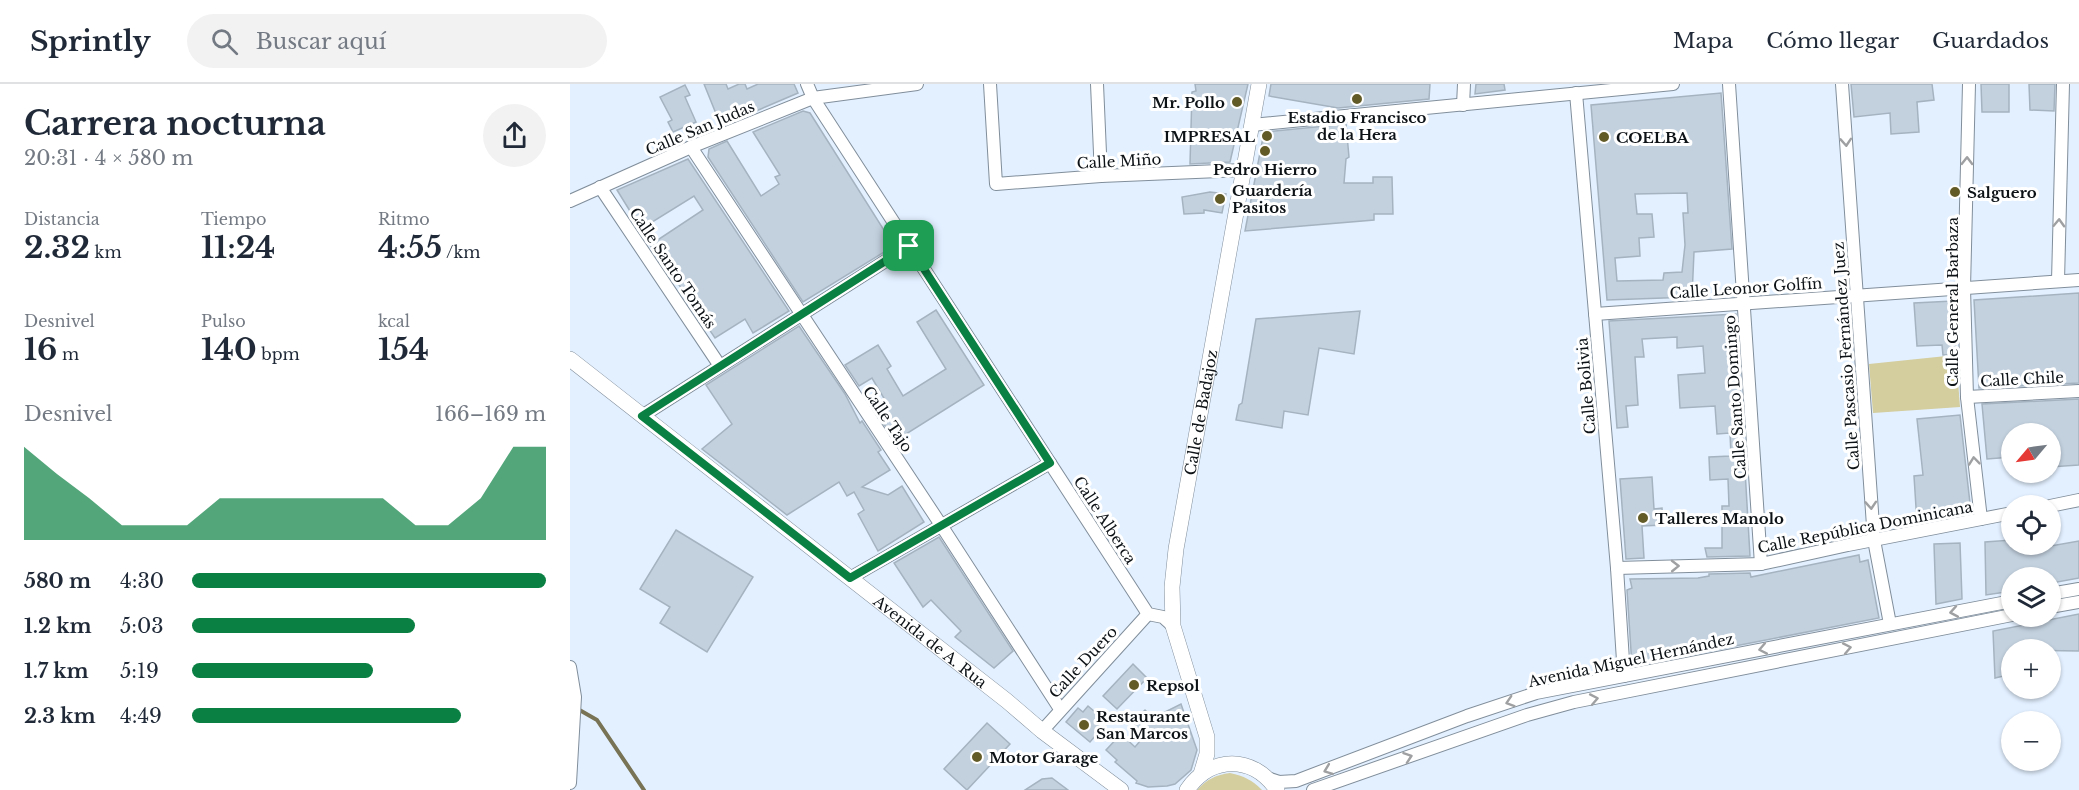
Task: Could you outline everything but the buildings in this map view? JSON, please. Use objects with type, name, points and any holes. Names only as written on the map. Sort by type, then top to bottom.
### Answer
[{"type":"street","name":"Calle Alberca","points":[[807,84],[813,98],[1148,614]]},
{"type":"street","name":"Calle San Judas","points":[[570,201],[691,147],[813,98],[917,84]]},
{"type":"street","name":"Calle Miño","points":[[990,84],[996,184],[1101,176],[1244,170]]},
{"type":"street","points":[[1096,84],[1101,176]]},
{"type":"street","name":"Calle de Badajoz","points":[[1201,774],[1207,754],[1207,737],[1173,626],[1172,587],[1176,549],[1259,84]]},
{"type":"street","points":[[1463,105],[1464,84]]},
{"type":"street","points":[[1252,124],[1673,84]]},
{"type":"street","name":"Calle Santo Domingo","points":[[1729,84],[1761,564]]},
{"type":"street","name":"Calle Pascasio Fernández Juez","points":[[1842,84],[1874,540],[1890,624]]},
{"type":"street","name":"Calle General Barbaza","points":[[1969,84],[1965,288],[1967,397],[1980,519]]},
{"type":"street","points":[[2058,281],[2063,84]]},
{"type":"street","name":"Calle Bolivia","points":[[1576,93],[1617,567],[1624,676]]},
{"type":"street","name":"Calle Tajo","points":[[691,147],[1060,710]]},
{"type":"street","name":"Calle Santo Tomás","points":[[600,187],[720,366]]},
{"type":"street","points":[[642,416],[909,246]]},
{"type":"street","name":"Calle Leonor Golfín","points":[[1595,314],[2079,280]]},
{"type":"street","name":"Avenida de A. Rua","points":[[570,359],[1042,731],[1121,790]]},
{"type":"street","name":"Calle Chile","points":[[1967,397],[2079,391]]},
{"type":"street","points":[[850,578],[1050,463]]},
{"type":"street","points":[[2061,504],[2079,500]]},
{"type":"street","name":"Calle República Dominicana","points":[[1617,567],[1761,564],[2001,515]]},
{"type":"street","points":[[2061,592],[2079,589]]},
{"type":"street","points":[[2061,605],[2079,602]]},
{"type":"street","name":"Avenida Miguel Hernández","points":[[1272,784],[1296,782],[1467,716],[1536,693],[2001,603]]},
{"type":"street","points":[[1148,614],[1163,617],[1173,626]]},
{"type":"street","name":"Calle Duero","points":[[1042,731],[1148,614]]},
{"type":"street","name":"Avenida Miguel Hernández","points":[[1313,790],[1527,715],[1574,702],[2001,617]]},
{"type":"street","points":[[570,667],[575,697],[570,783]]},
{"type":"street","name":"Calle de Badajoz","points":[[1207,737],[1231,763]]},
{"type":"street","points":[[1186,789],[1201,774],[1214,766],[1231,763],[1248,766],[1272,784]]},
{"type":"shaded area","points":[[1956,355],[1960,407],[1873,413],[1869,364]]},
{"type":"shaded area","points":[[1230,773],[1248,779],[1262,790],[1197,790],[1212,778]]},
{"type":"waterway","points":[[576,708],[597,720],[644,790]]},
{"type":"place","name":"Estadio Francisco de la Hera","points":[[1357,99]]},
{"type":"place","name":"Mr. Pollo","points":[[1237,102]]},
{"type":"place","name":"IMPRESAL","points":[[1267,136]]},
{"type":"place","name":"COELBA","points":[[1604,137]]},
{"type":"place","name":"Pedro Hierro","points":[[1265,151]]},
{"type":"place","name":"Salguero","points":[[1955,192]]},
{"type":"place","name":"Guardería Pasitos","points":[[1220,199]]},
{"type":"place","name":"Talleres Manolo","points":[[1643,518]]},
{"type":"place","name":"Repsol","points":[[1134,685]]},
{"type":"place","name":"Restaurante San Marcos","points":[[1084,725]]},
{"type":"place","name":"Motor Garage","points":[[977,757]]},
{"type":"route","points":[[909,246],[1050,463],[850,578],[642,416],[909,246]]}]
